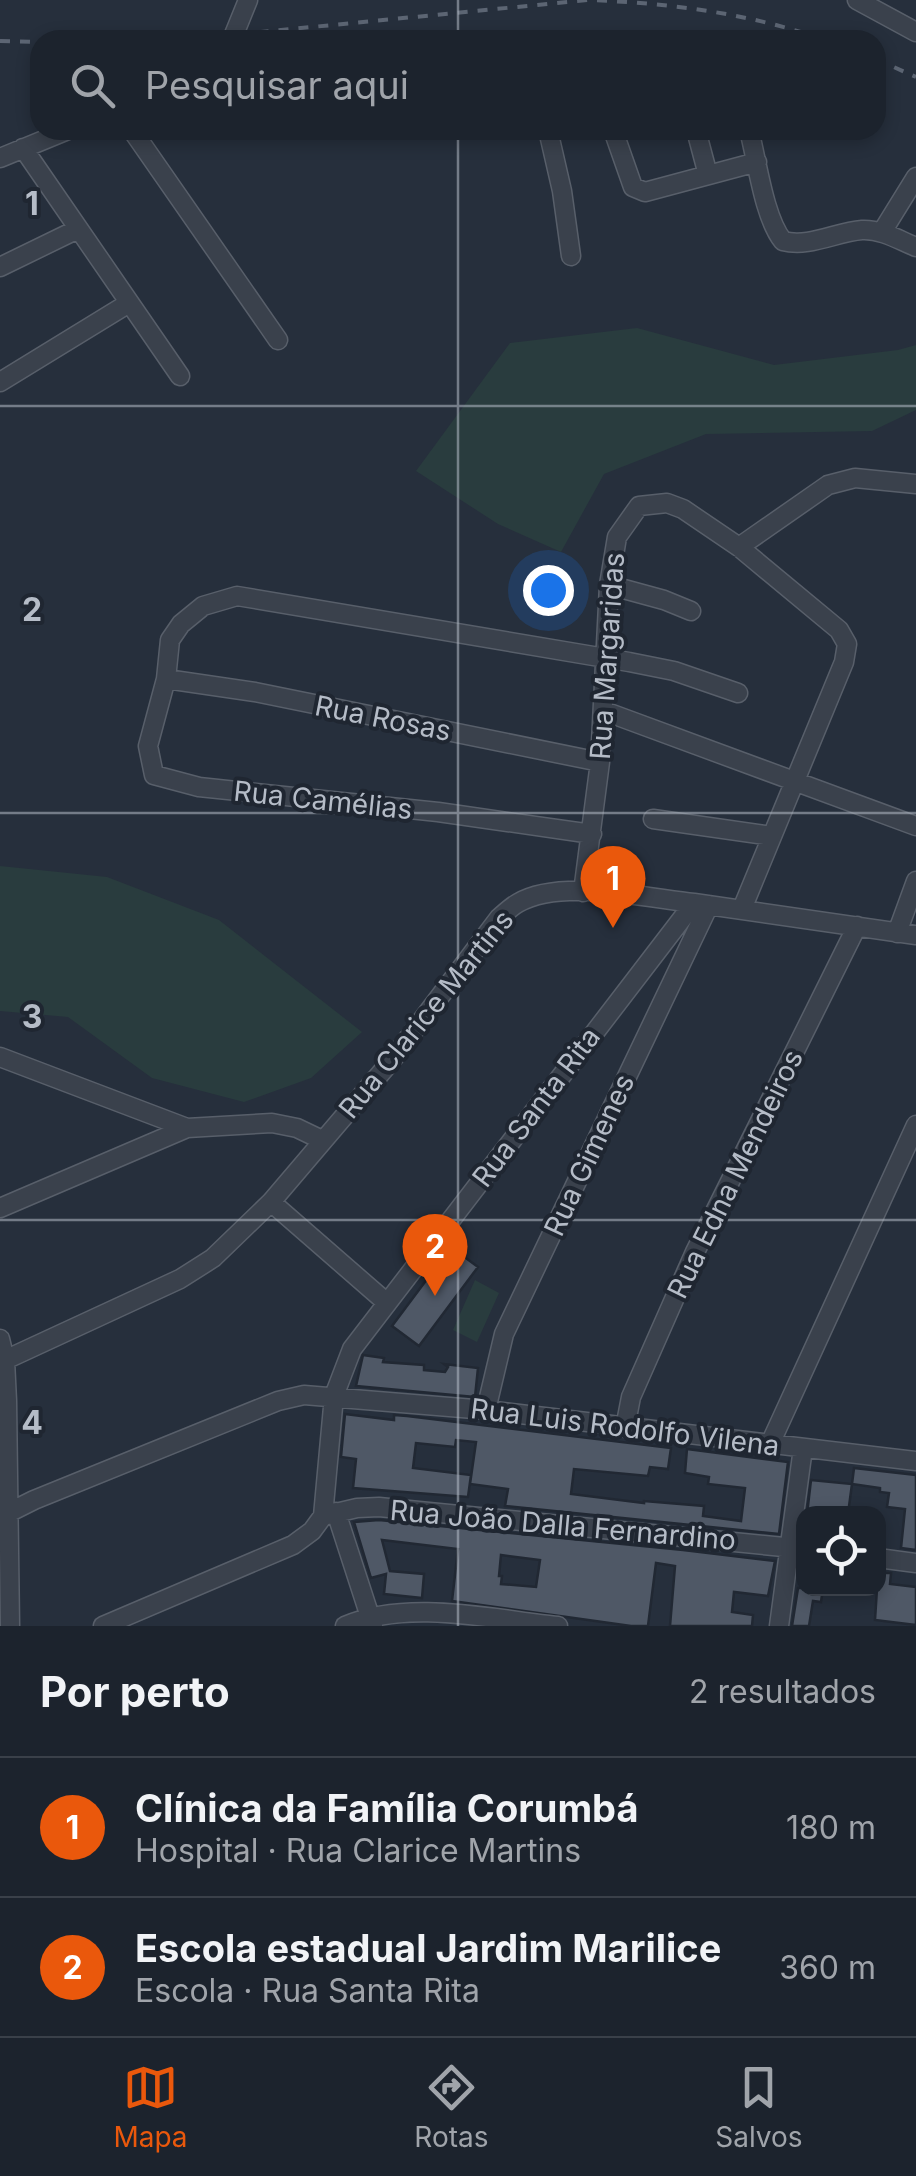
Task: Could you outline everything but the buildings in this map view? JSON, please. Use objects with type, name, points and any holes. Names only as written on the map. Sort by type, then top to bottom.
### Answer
[{"type":"street","points":[[236,30],[248,0]]},
{"type":"street","points":[[857,0],[916,32]]},
{"type":"street","points":[[0,158],[43,140]]},
{"type":"street","points":[[139,140],[278,340]]},
{"type":"street","points":[[550,140],[571,256]]},
{"type":"street","points":[[617,140],[633,187],[638,191],[757,162]]},
{"type":"street","points":[[699,140],[708,175]]},
{"type":"street","points":[[752,140],[782,241],[800,243],[860,230],[882,232],[916,248]]},
{"type":"street","points":[[23,148],[180,376]]},
{"type":"street","points":[[882,232],[916,177]]},
{"type":"street","points":[[0,267],[78,229]]},
{"type":"street","points":[[0,382],[129,304]]},
{"type":"street","points":[[739,547],[828,485],[855,478],[916,484]]},
{"type":"street","name":"Rua Margaridas","points":[[583,892],[600,762],[609,585],[617,537],[639,506],[667,503],[683,509],[739,547],[840,630],[847,644],[844,662],[795,782]]},
{"type":"street","points":[[757,563],[761,531]]},
{"type":"street","points":[[609,585],[690,611]]},
{"type":"street","points":[[166,679],[170,640],[181,624],[203,606],[237,596],[674,672],[738,693]]},
{"type":"street","name":"Rua Rosas","points":[[166,679],[256,692],[600,762]]},
{"type":"street","name":"Rua Camélias","points":[[166,679],[148,746],[154,774],[162,779],[199,787],[438,812],[592,834]]},
{"type":"street","points":[[604,711],[916,826]]},
{"type":"street","points":[[742,909],[795,782]]},
{"type":"street","points":[[652,819],[772,836]]},
{"type":"street","points":[[701,904],[906,934],[916,881]]},
{"type":"street","name":"Rua Clarice Martins","points":[[0,1057],[187,1128],[272,1123],[297,1128],[322,1140],[392,1060],[499,918],[520,901],[546,893],[583,892],[701,904]]},
{"type":"street","name":"Rua Santa Rita","points":[[329,1514],[334,1396],[352,1349],[701,904]]},
{"type":"street","name":"Rua Gimenes","points":[[486,1410],[504,1334],[701,904]]},
{"type":"street","name":"Rua Edna Mendeiros","points":[[625,1428],[631,1397],[696,1252],[857,926]]},
{"type":"street","points":[[770,1444],[916,1125]]},
{"type":"street","points":[[0,1208],[187,1128]]},
{"type":"street","points":[[5,1360],[180,1279],[213,1258],[271,1202],[322,1140]]},
{"type":"street","points":[[271,1202],[387,1303]]},
{"type":"street","points":[[0,1339],[5,1360],[10,1626]]},
{"type":"street","name":"Rua Luis Rodolfo Vilena","points":[[8,1513],[278,1401],[304,1395],[486,1410],[916,1461]]},
{"type":"street","points":[[799,1506],[802,1448]]},
{"type":"street","name":"Rua João Dalla Fernardino","points":[[329,1514],[379,1507],[796,1548]]},
{"type":"street","points":[[103,1626],[293,1545],[329,1514],[371,1621]]},
{"type":"street","points":[[779,1626],[796,1548]]},
{"type":"street","points":[[886,1559],[916,1563]]},
{"type":"street","points":[[345,1626],[401,1611],[558,1626]]},
{"type":"shaded area","points":[[637,328],[774,365],[916,345],[916,410],[872,431],[706,434],[604,474],[561,552],[498,524],[416,471],[510,343]]},
{"type":"shaded area","points":[[0,866],[107,877],[219,920],[362,1032],[311,1078],[244,1102],[152,1078],[68,1017],[0,1011]]},
{"type":"shaded area","points":[[475,1280],[499,1293],[477,1342],[453,1330]]},
{"type":"railway","points":[[281,30],[588,0],[708,11],[792,30]]},
{"type":"railway","points":[[0,41],[30,42]]},
{"type":"railway","points":[[886,64],[916,77]]},
{"type":"place","name":"Clínica da Família Corumbá","points":[[613,928]]},
{"type":"place","name":"Escola estadual Jardim Marilice","points":[[435,1296]]}]
